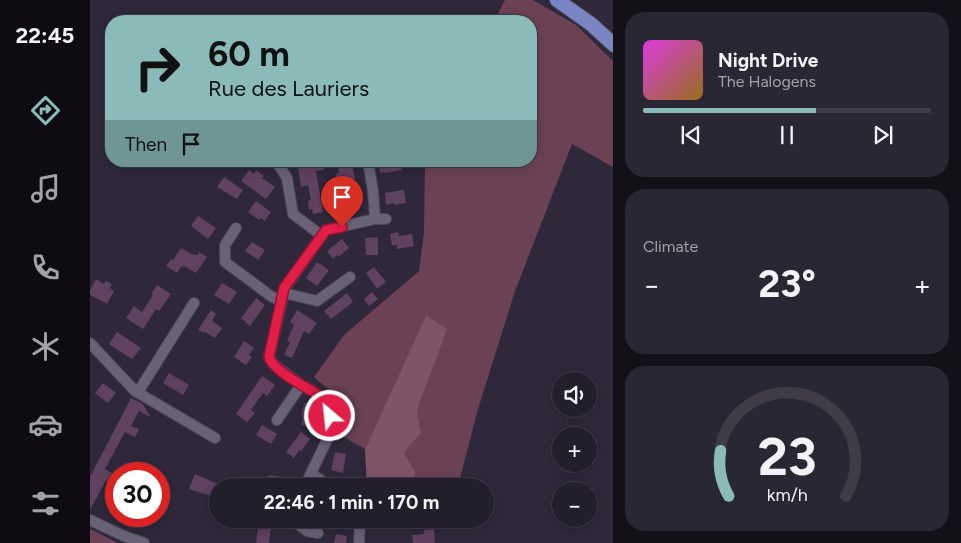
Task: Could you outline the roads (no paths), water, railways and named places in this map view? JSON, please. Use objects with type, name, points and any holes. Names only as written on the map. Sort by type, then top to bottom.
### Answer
[{"type":"main road","points":[[557,0],[591,24],[613,44]]},
{"type":"street","points":[[280,167],[287,178],[293,214],[322,236]]},
{"type":"street","points":[[369,167],[375,219]]},
{"type":"street","points":[[308,478],[327,440],[330,416],[329,402],[301,385],[273,364],[269,357],[284,288],[326,230],[375,219],[386,219]]},
{"type":"street","points":[[236,228],[225,245],[226,262],[272,297],[317,301],[350,276]]},
{"type":"street","points":[[138,392],[194,303]]},
{"type":"street","points":[[90,343],[138,392],[215,438]]},
{"type":"street","points":[[277,420],[301,385]]},
{"type":"street","points":[[311,473],[318,478]]},
{"type":"street","points":[[90,520],[144,543]]},
{"type":"street","points":[[303,528],[307,531],[318,533]]},
{"type":"street","points":[[359,543],[360,528]]}]
